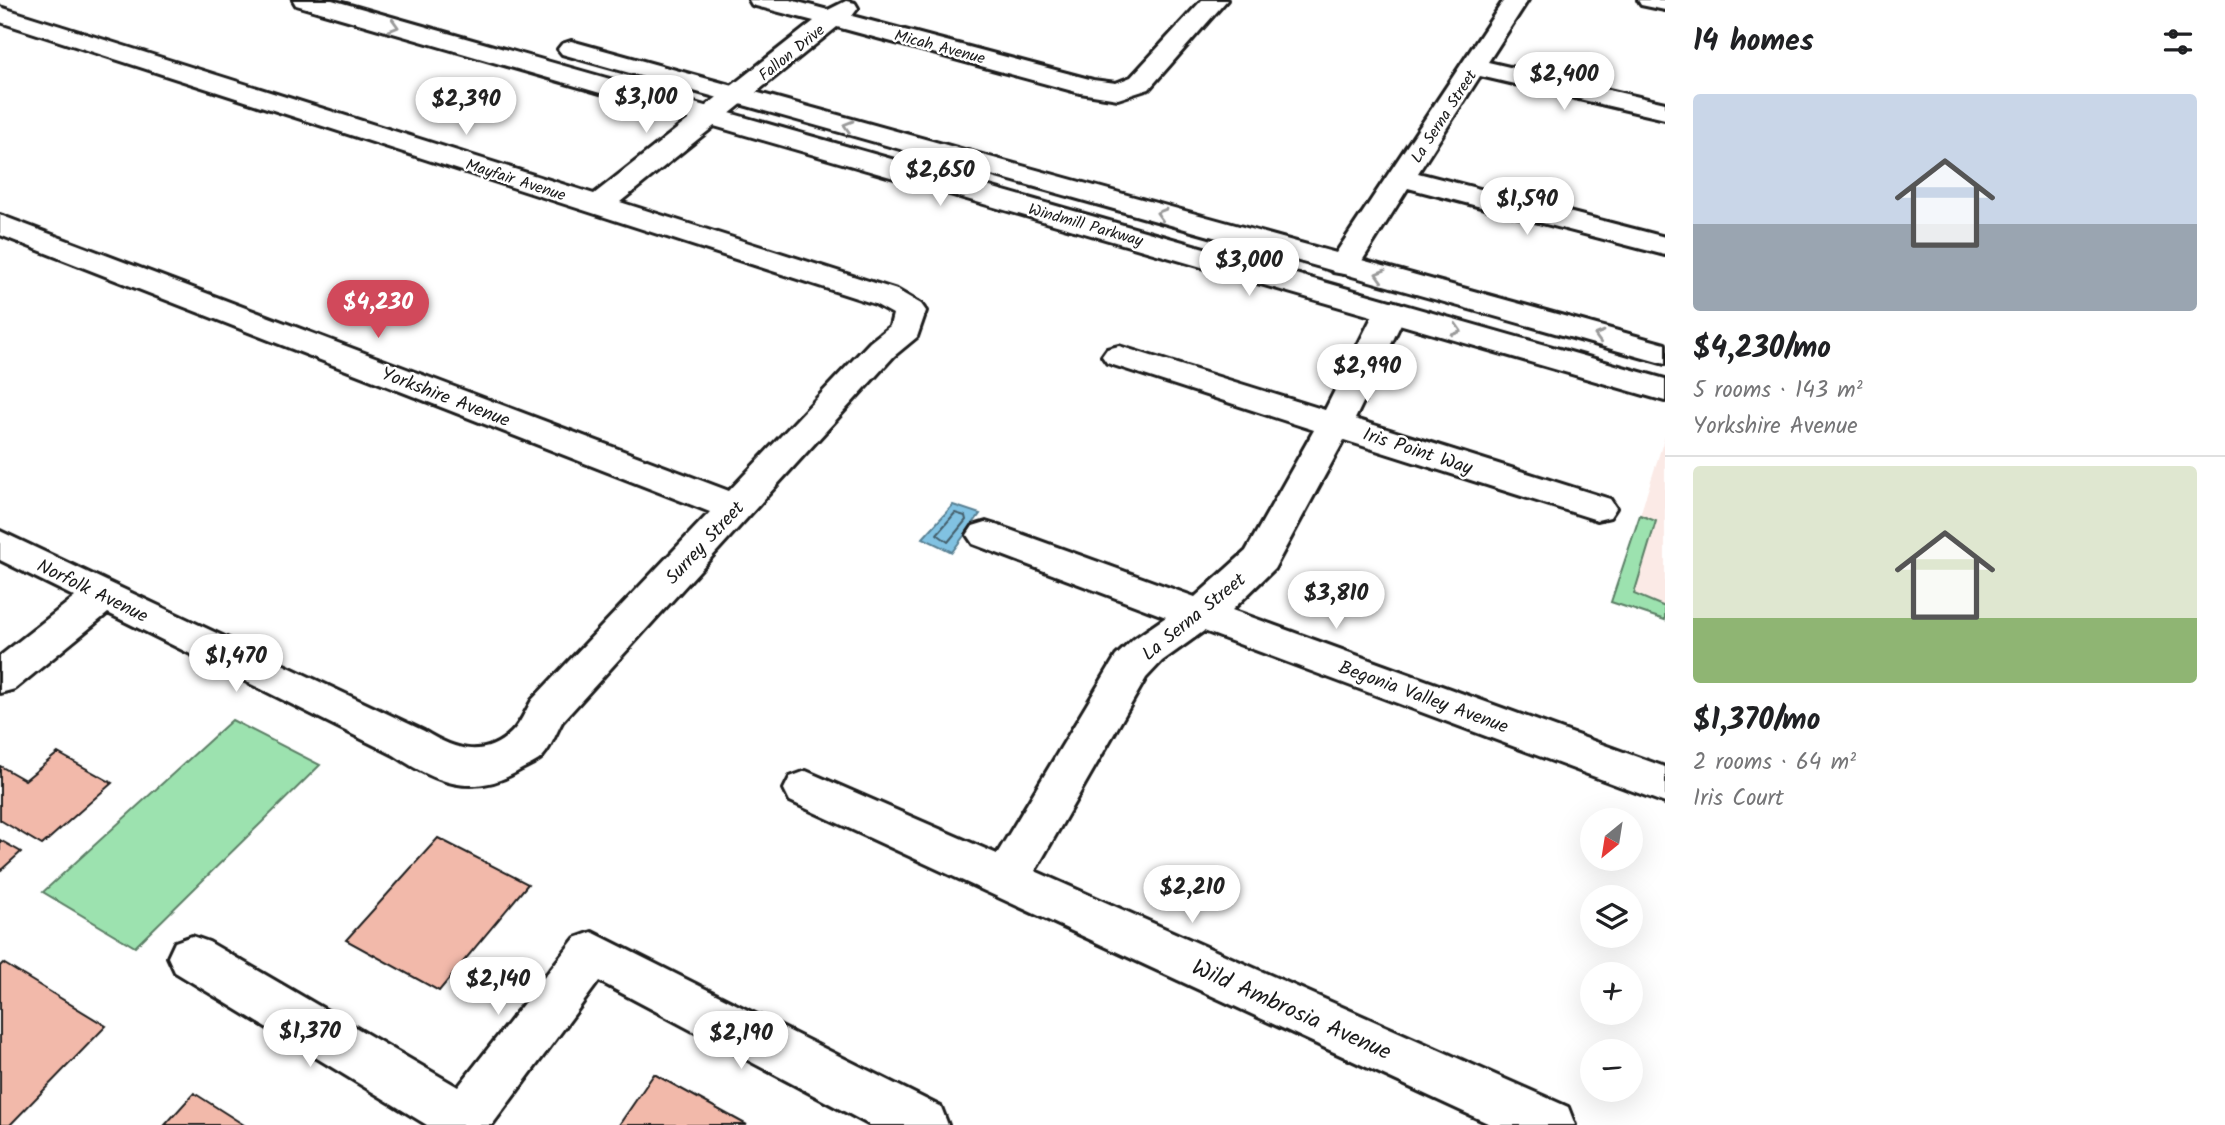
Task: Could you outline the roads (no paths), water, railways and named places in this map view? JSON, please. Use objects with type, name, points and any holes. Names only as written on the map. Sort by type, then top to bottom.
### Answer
[{"type":"street","name":"Windmill Parkway","points":[[305,0],[1344,265],[1665,354]]},
{"type":"street","name":"Windmill Parkway","points":[[397,0],[724,105],[1391,311],[1665,390]]},
{"type":"street","name":"Micah Avenue","points":[[761,0],[1060,77],[1089,87],[1118,91],[1140,83],[1215,0]]},
{"type":"street","name":"Fallon Drive","points":[[598,205],[856,0]]},
{"type":"street","name":"La Serna Street","points":[[1344,265],[1403,178],[1516,0]]},
{"type":"street","points":[[1650,0],[1665,3]]},
{"type":"street","name":"Mayfair Avenue","points":[[0,14],[886,297],[910,311]]},
{"type":"street","points":[[1474,67],[1665,111]]},
{"type":"street","points":[[1403,178],[1665,246]]},
{"type":"street","name":"Yorkshire Avenue","points":[[0,224],[736,508]]},
{"type":"street","name":"Surrey Street","points":[[490,767],[527,744],[547,711],[882,349],[905,330],[910,311]]},
{"type":"street","name":"La Serna Street","points":[[1006,880],[1131,667],[1148,650],[1200,614],[1244,578],[1260,560],[1335,424],[1391,311]]},
{"type":"street","name":"Iris Point Way","points":[[1119,356],[1597,508]]},
{"type":"street","name":"Begonia Valley Avenue","points":[[986,535],[1665,785]]},
{"type":"street","name":"Norfolk Avenue","points":[[0,544],[409,743],[443,765],[490,767]]},
{"type":"street","points":[[0,678],[105,595]]},
{"type":"street","name":"Wild Ambrosia Avenue","points":[[806,789],[1549,1125]]},
{"type":"street","points":[[192,957],[462,1122],[592,953],[922,1125]]},
{"type":"water","points":[[953,505],[980,514],[952,552],[923,538]]}]
